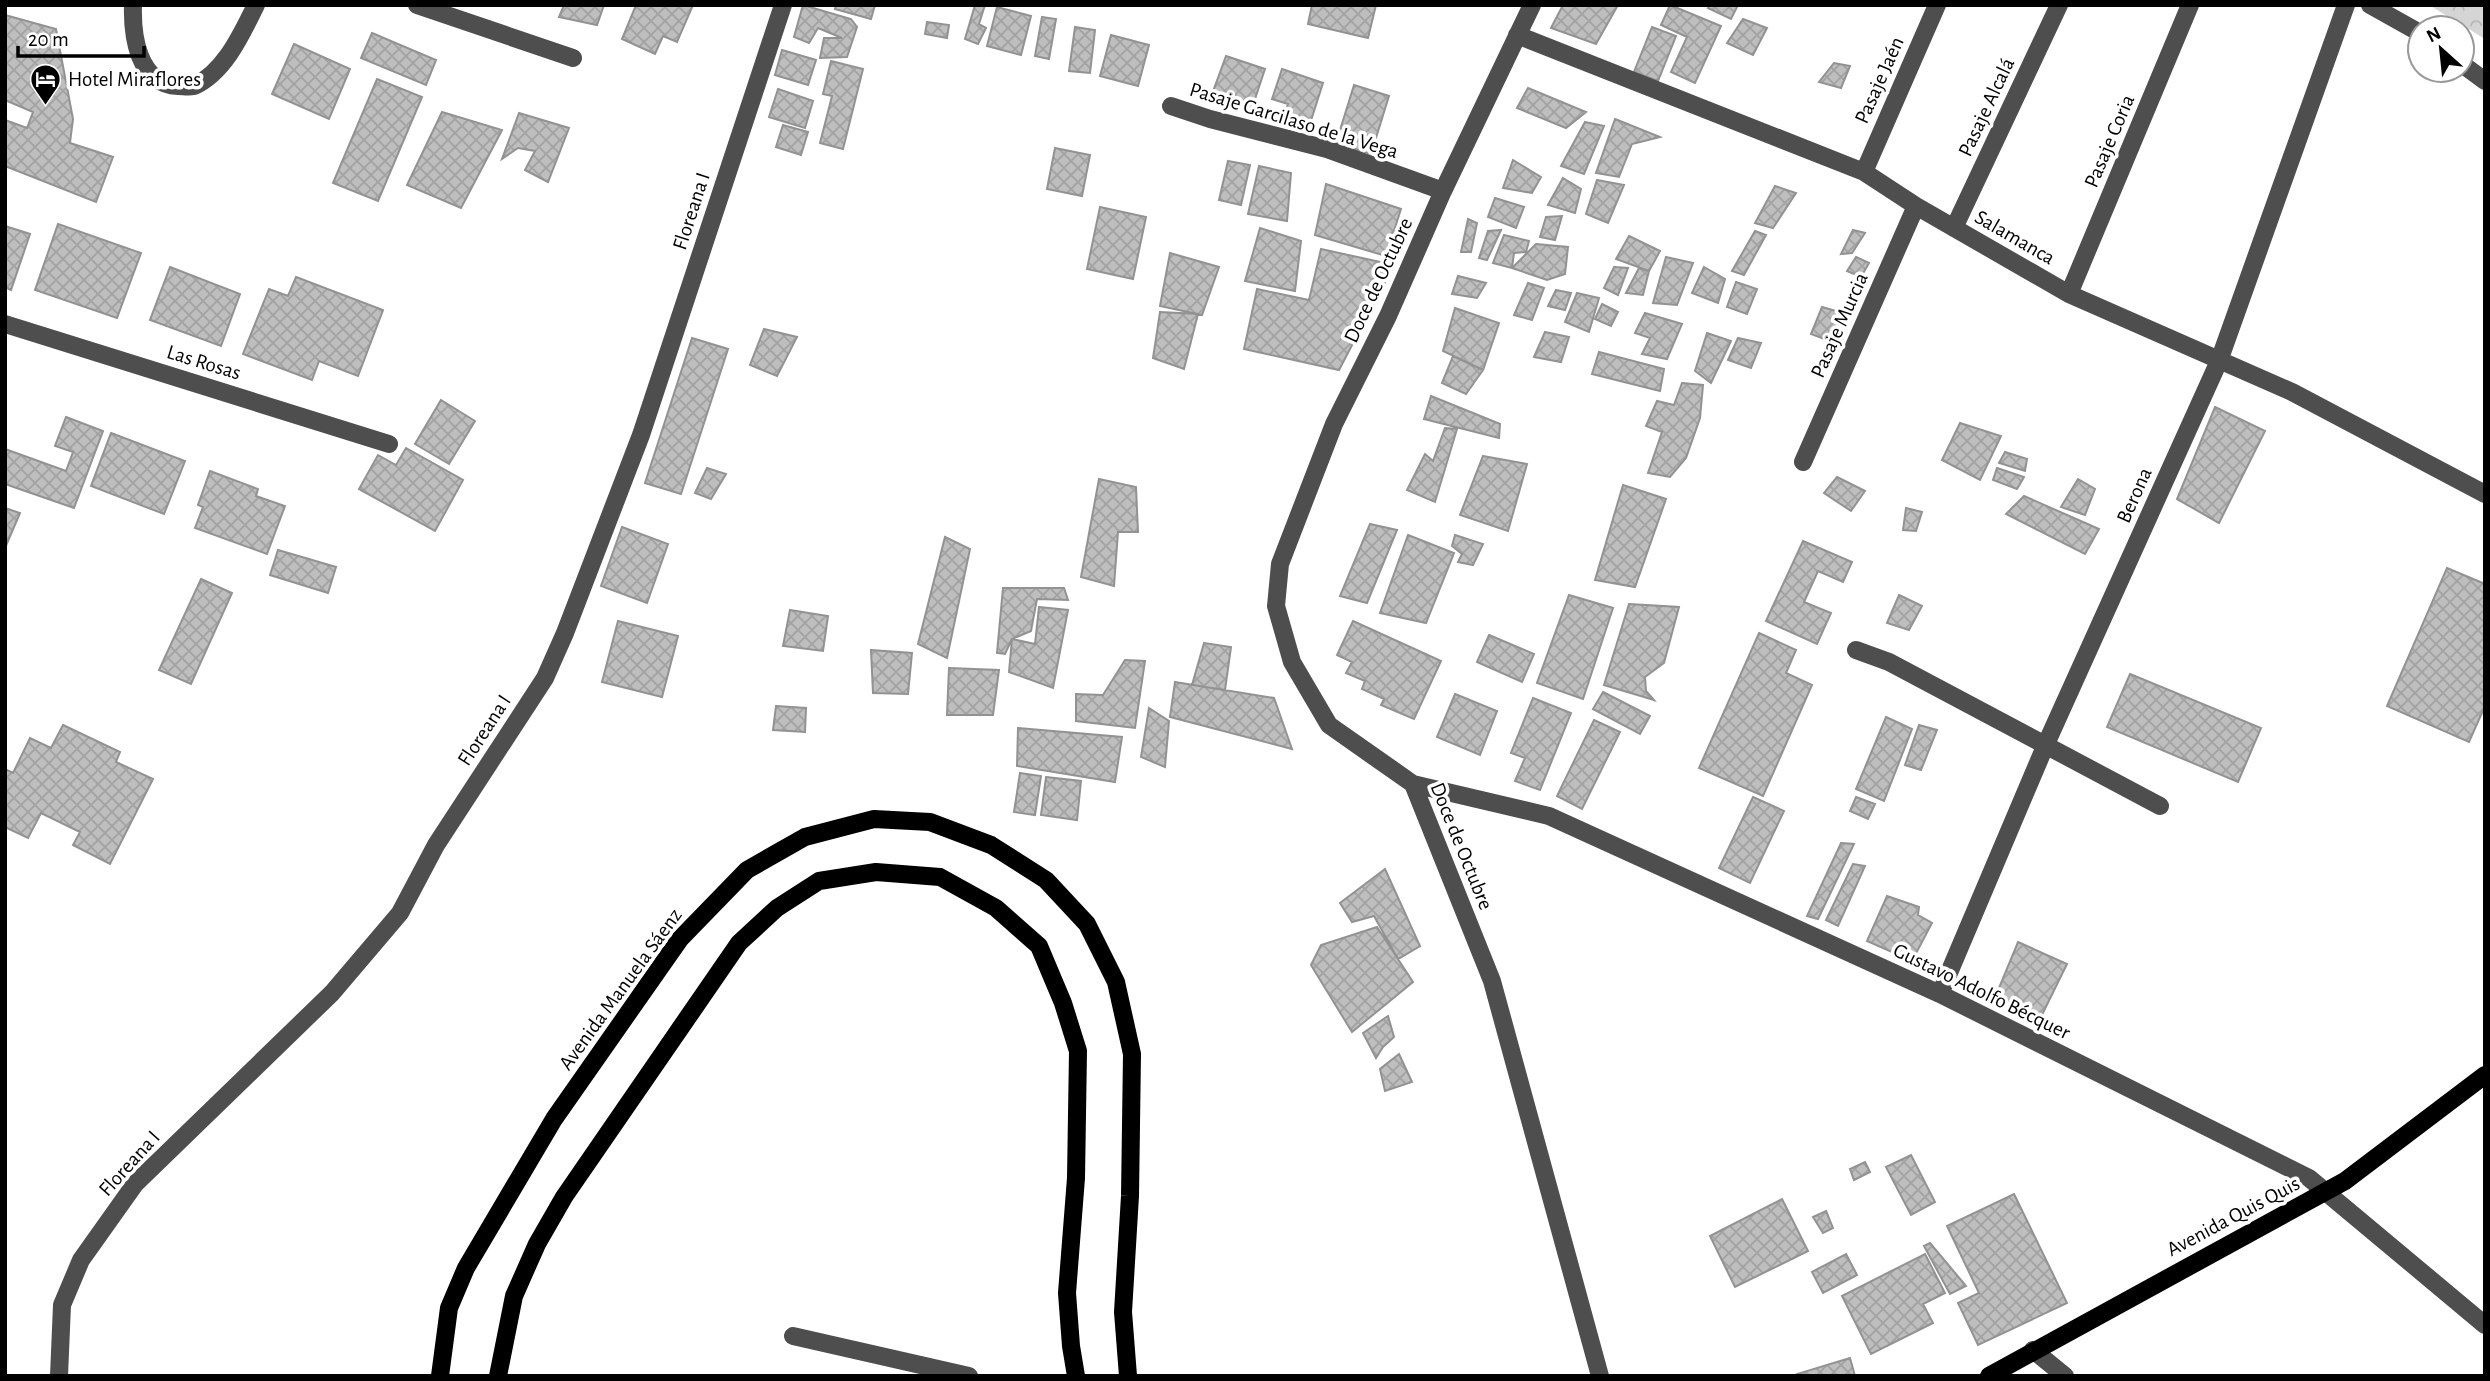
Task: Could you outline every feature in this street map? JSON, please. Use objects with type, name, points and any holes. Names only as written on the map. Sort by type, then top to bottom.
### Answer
[{"type":"main road","name":"Avenida Manuela Sáenz","points":[[440,1376],[449,1308],[467,1268],[554,1119],[680,939],[747,870],[805,837],[874,818],[930,822],[990,845],[1046,880],[1087,924],[1116,982],[1132,1054],[1130,1196],[1122,1312],[1128,1376]]},
{"type":"main road","points":[[498,1376],[514,1296],[537,1244],[564,1197],[739,943],[777,908],[819,881],[876,872],[940,877],[996,908],[1039,946],[1063,1003],[1078,1051],[1076,1178],[1068,1293],[1076,1376]]},
{"type":"main road","name":"Avenida Quis Quis","points":[[1989,1376],[2346,1181],[2485,1076]]},
{"type":"street","points":[[133,5],[132,27],[138,55],[150,73],[168,86],[192,87],[214,71],[236,45],[256,5]]},
{"type":"street","points":[[417,5],[573,58]]},
{"type":"street","name":"Floreana I","points":[[59,1376],[62,1305],[81,1260],[135,1184],[332,993],[400,913],[436,845],[545,678],[565,634],[641,435],[783,5]]},
{"type":"street","name":"Doce de Octubre","points":[[1532,5],[1443,191],[1388,316],[1334,424],[1280,564],[1276,606],[1292,662],[1329,725],[1413,784],[1492,981],[1600,1376]]},
{"type":"street","name":"Pasaje Jaén","points":[[1864,172],[1937,5]]},
{"type":"street","name":"Pasaje Alcalá","points":[[1954,228],[2059,5]]},
{"type":"street","name":"Pasaje Coria","points":[[2069,294],[2190,5]]},
{"type":"street","name":"Berona","points":[[1940,994],[2046,744],[2219,361],[2346,5]]},
{"type":"street","points":[[2370,5],[2406,25]]},
{"type":"street","name":"Salamanca","points":[[1517,34],[1561,54],[1864,172],[1916,206],[2069,294],[2292,392],[2485,494]]},
{"type":"street","name":"Pasaje Garcilaso de la Vega","points":[[1171,106],[1327,149],[1443,191]]},
{"type":"street","name":"Pasaje Murcia","points":[[1803,462],[1916,206]]},
{"type":"street","name":"Las Rosas","points":[[5,324],[389,444]]},
{"type":"street","points":[[1856,650],[1889,662],[2160,806]]},
{"type":"street","name":"Gustavo Adolfo Bécquer","points":[[1413,784],[1549,816],[1940,994],[2309,1178],[2485,1325]]},
{"type":"street","points":[[793,1336],[969,1376]]},
{"type":"street","points":[[2033,1350],[2065,1376]]},
{"type":"green space","points":[[2429,5],[2485,5],[2485,39],[2476,34],[2476,14],[2444,14]]},
{"type":"building","points":[[564,5],[604,5],[597,25],[559,17]]},
{"type":"building","points":[[636,5],[693,5],[677,42],[663,36],[655,54],[622,39]]},
{"type":"building","points":[[803,5],[851,19],[857,27],[847,57],[820,58],[824,38],[842,38],[818,28],[809,43],[794,37]]},
{"type":"building","points":[[836,5],[875,5],[871,19],[835,9]]},
{"type":"building","points":[[975,5],[985,5],[979,24],[986,28],[978,44],[965,39]]},
{"type":"building","points":[[1312,5],[1376,5],[1368,38],[1308,24]]},
{"type":"building","points":[[1563,5],[1618,5],[1596,44],[1551,28]]},
{"type":"building","points":[[1670,5],[1721,26],[1695,83],[1671,72],[1687,37],[1661,25]]},
{"type":"building","points":[[1710,5],[1738,5],[1731,19],[1708,8]]},
{"type":"building","points":[[997,7],[1031,16],[1021,55],[987,46]]},
{"type":"building","name":"Hotel Miraflores","points":[[5,15],[56,29],[73,119],[70,143],[113,157],[96,202],[5,166],[5,120],[27,128],[33,112],[5,100]]},
{"type":"building","points":[[1042,17],[1056,19],[1049,59],[1035,56]]},
{"type":"building","points":[[1743,19],[1767,28],[1753,55],[1727,43]]},
{"type":"building","points":[[927,22],[949,25],[947,38],[925,34]]},
{"type":"building","points":[[1075,27],[1095,30],[1090,73],[1069,71]]},
{"type":"building","points":[[1652,27],[1676,36],[1658,81],[1634,72]]},
{"type":"building","points":[[372,33],[436,60],[426,85],[361,58]]},
{"type":"building","points":[[1111,35],[1149,45],[1138,86],[1100,76]]},
{"type":"building","points":[[294,44],[350,69],[329,119],[272,94]]},
{"type":"building","points":[[782,50],[816,60],[808,85],[775,75]]},
{"type":"building","points":[[1226,56],[1265,69],[1251,111],[1211,97]]},
{"type":"building","points":[[831,61],[863,69],[843,149],[820,143],[832,96],[823,94]]},
{"type":"building","points":[[1834,63],[1850,66],[1841,88],[1819,82]]},
{"type":"building","points":[[1282,69],[1323,83],[1308,130],[1282,122],[1288,104],[1272,99]]},
{"type":"building","points":[[377,79],[422,97],[378,201],[333,183]]},
{"type":"building","points":[[1354,85],[1389,96],[1371,154],[1336,143]]},
{"type":"building","points":[[1528,88],[1586,112],[1566,128],[1517,108]]},
{"type":"building","points":[[778,89],[813,101],[805,128],[769,117]]},
{"type":"building","points":[[442,112],[502,130],[461,208],[407,185]]},
{"type":"building","points":[[519,113],[569,128],[548,182],[525,170],[535,151],[518,148],[502,159]]},
{"type":"building","points":[[1615,119],[1660,137],[1632,144],[1619,177],[1596,173]]},
{"type":"building","points":[[1585,122],[1604,126],[1584,174],[1561,166]]},
{"type":"building","points":[[783,125],[808,132],[801,155],[776,147]]},
{"type":"building","points":[[1055,148],[1090,155],[1082,196],[1047,189]]},
{"type":"building","points":[[1513,160],[1541,177],[1532,193],[1503,188]]},
{"type":"building","points":[[1228,161],[1250,165],[1241,205],[1219,200]]},
{"type":"building","points":[[1259,166],[1291,173],[1287,221],[1248,214]]},
{"type":"building","points":[[1563,178],[1581,189],[1575,213],[1548,205]]},
{"type":"building","points":[[1597,180],[1624,185],[1608,223],[1586,214]]},
{"type":"building","points":[[1326,184],[1401,209],[1386,256],[1315,235]]},
{"type":"building","points":[[1775,186],[1796,193],[1773,228],[1755,223]]},
{"type":"building","points":[[1495,198],[1524,207],[1516,228],[1488,217]]},
{"type":"building","points":[[1100,207],[1146,217],[1133,279],[1087,269]]},
{"type":"building","points":[[1562,216],[1555,240],[1540,237],[1546,217]]},
{"type":"building","points":[[1468,219],[1477,223],[1471,252],[1461,252]]},
{"type":"building","points":[[58,224],[141,253],[117,318],[35,290]]},
{"type":"building","points":[[5,226],[30,234],[11,290],[5,287]]},
{"type":"building","points":[[1260,228],[1301,241],[1295,291],[1245,281]]},
{"type":"building","points":[[1501,230],[1487,260],[1479,258],[1488,231]]},
{"type":"building","points":[[1853,230],[1865,233],[1852,253],[1841,254]]},
{"type":"building","points":[[1755,231],[1766,235],[1744,275],[1732,271]]},
{"type":"building","points":[[1504,235],[1529,241],[1526,252],[1514,253],[1512,268],[1493,263]]},
{"type":"building","points":[[1629,236],[1660,251],[1649,271],[1616,259]]},
{"type":"building","points":[[1536,244],[1568,247],[1565,274],[1547,280],[1512,268]]},
{"type":"building","points":[[1321,249],[1394,265],[1339,370],[1244,349],[1257,289],[1309,300]]},
{"type":"building","points":[[1170,253],[1219,267],[1202,315],[1160,306]]},
{"type":"building","points":[[1666,257],[1693,263],[1677,305],[1653,303]]},
{"type":"building","points":[[1856,257],[1869,263],[1861,277],[1847,271]]},
{"type":"building","points":[[170,267],[240,294],[221,346],[150,320]]},
{"type":"building","points":[[1614,267],[1628,268],[1618,295],[1604,288]]},
{"type":"building","points":[[1704,267],[1725,279],[1718,303],[1692,293]]},
{"type":"building","points":[[1639,268],[1649,271],[1643,295],[1626,293]]},
{"type":"building","points":[[1458,276],[1486,283],[1477,298],[1452,294]]},
{"type":"building","points":[[296,277],[383,310],[358,376],[319,361],[312,380],[243,354],[269,289],[288,296]]},
{"type":"building","points":[[1736,282],[1757,289],[1747,314],[1727,307]]},
{"type":"building","points":[[1528,283],[1544,288],[1532,320],[1514,315]]},
{"type":"building","points":[[1556,290],[1571,293],[1565,310],[1548,306]]},
{"type":"building","points":[[1577,293],[1599,298],[1589,332],[1565,322]]},
{"type":"building","points":[[1602,304],[1618,312],[1611,326],[1595,319]]},
{"type":"building","points":[[1822,307],[1850,315],[1840,345],[1811,334]]},
{"type":"building","points":[[1455,308],[1499,323],[1483,370],[1443,351]]},
{"type":"building","points":[[1160,312],[1198,314],[1184,369],[1153,358]]},
{"type":"building","points":[[1645,313],[1682,324],[1667,359],[1642,354],[1650,338],[1635,333]]},
{"type":"building","points":[[764,329],[797,337],[777,376],[750,365]]},
{"type":"building","points":[[1545,332],[1569,337],[1561,362],[1534,357]]},
{"type":"building","points":[[1707,333],[1731,341],[1711,383],[1695,371]]},
{"type":"building","points":[[692,338],[728,349],[681,494],[645,483]]},
{"type":"building","points":[[1738,338],[1761,343],[1751,368],[1728,360]]},
{"type":"building","points":[[1599,352],[1664,369],[1660,391],[1592,374]]},
{"type":"building","points":[[1453,356],[1483,370],[1466,394],[1442,383]]},
{"type":"building","points":[[1682,383],[1703,385],[1700,418],[1686,458],[1670,477],[1648,473],[1662,432],[1646,426],[1657,401],[1674,405]]},
{"type":"building","points":[[1431,396],[1500,424],[1499,438],[1424,419]]},
{"type":"building","points":[[441,400],[475,421],[449,464],[415,444]]},
{"type":"building","points":[[2215,407],[2265,431],[2219,523],[2177,499]]},
{"type":"building","points":[[66,417],[103,431],[74,508],[5,484],[5,449],[66,471],[73,452],[55,446]]},
{"type":"building","points":[[1960,423],[2001,436],[1980,480],[1942,460]]},
{"type":"building","points":[[1445,428],[1457,429],[1435,502],[1407,490],[1425,454],[1433,461]]},
{"type":"building","points":[[111,433],[185,461],[164,514],[91,486]]},
{"type":"building","points":[[406,448],[463,480],[435,531],[359,489],[378,455],[396,465]]},
{"type":"building","points":[[2005,452],[2027,459],[2025,471],[1999,463]]},
{"type":"building","points":[[1483,456],[1527,464],[1508,531],[1460,515]]},
{"type":"building","points":[[707,468],[726,474],[711,499],[695,493]]},
{"type":"building","points":[[1997,468],[2024,477],[2017,489],[1993,480]]},
{"type":"building","points":[[210,471],[258,489],[256,496],[285,506],[267,554],[195,528],[203,507],[198,505]]},
{"type":"building","points":[[1837,477],[1865,491],[1851,511],[1824,493]]},
{"type":"building","points":[[1099,479],[1136,487],[1138,532],[1118,532],[1114,586],[1081,577]]},
{"type":"building","points":[[2078,479],[2095,489],[2085,515],[2061,507]]},
{"type":"building","points":[[1623,485],[1666,499],[1635,587],[1595,580]]},
{"type":"building","points":[[2024,496],[2099,529],[2085,554],[2006,514]]},
{"type":"building","points":[[5,508],[20,513],[5,548]]},
{"type":"building","points":[[1906,508],[1922,512],[1916,531],[1903,530]]},
{"type":"building","points":[[1370,524],[1397,530],[1367,603],[1340,596]]},
{"type":"building","points":[[622,527],[668,544],[647,603],[601,586]]},
{"type":"building","points":[[1408,535],[1454,553],[1426,623],[1380,613]]},
{"type":"building","points":[[1455,535],[1483,544],[1473,565],[1458,562],[1462,554],[1452,546]]},
{"type":"building","points":[[945,537],[970,549],[947,658],[918,644]]},
{"type":"building","points":[[1803,541],[1852,562],[1843,582],[1818,571],[1804,602],[1831,613],[1817,644],[1766,621]]},
{"type":"building","points":[[278,550],[336,567],[328,593],[270,575]]},
{"type":"building","points":[[2447,568],[2485,584],[2485,706],[2469,742],[2387,706]]},
{"type":"building","points":[[201,579],[232,593],[191,684],[159,670]]},
{"type":"building","points":[[1003,588],[1064,588],[1068,600],[1037,599],[1031,631],[1012,639],[1005,654],[997,653]]},
{"type":"building","points":[[1569,595],[1613,608],[1583,699],[1537,683]]},
{"type":"building","points":[[1899,595],[1922,606],[1909,630],[1887,623]]},
{"type":"building","points":[[1629,604],[1679,607],[1664,663],[1645,677],[1646,691],[1654,700],[1604,685]]},
{"type":"building","points":[[1039,607],[1068,610],[1053,688],[1009,672],[1012,639],[1035,644]]},
{"type":"building","points":[[790,610],[828,616],[823,651],[783,646]]},
{"type":"building","points":[[618,621],[678,636],[662,697],[602,682]]},
{"type":"building","points":[[1353,621],[1441,661],[1414,719],[1381,705],[1384,699],[1362,689],[1365,681],[1346,673],[1352,662],[1337,655]]},
{"type":"building","points":[[1759,633],[1796,650],[1786,673],[1812,685],[1763,796],[1699,768]]},
{"type":"building","points":[[1489,635],[1534,654],[1522,682],[1477,662]]},
{"type":"building","points":[[1204,643],[1231,647],[1225,690],[1192,685]]},
{"type":"building","points":[[871,650],[912,653],[908,694],[873,693]]},
{"type":"building","points":[[1125,660],[1145,661],[1135,728],[1076,721],[1076,694],[1103,695]]},
{"type":"building","points":[[949,668],[999,670],[993,715],[947,715]]},
{"type":"building","points":[[2130,674],[2261,728],[2238,782],[2107,727]]},
{"type":"building","points":[[1175,682],[1274,698],[1292,749],[1170,717]]},
{"type":"building","points":[[1603,692],[1650,716],[1640,734],[1593,709]]},
{"type":"building","points":[[1455,694],[1497,711],[1480,755],[1437,737]]},
{"type":"building","points":[[1533,698],[1571,713],[1540,790],[1515,781],[1525,758],[1511,753]]},
{"type":"building","points":[[776,706],[806,708],[805,732],[773,730]]},
{"type":"building","points":[[1149,708],[1169,721],[1165,767],[1141,757]]},
{"type":"building","points":[[1886,717],[1912,729],[1884,801],[1856,789]]},
{"type":"building","points":[[1594,720],[1620,732],[1582,809],[1557,796]]},
{"type":"building","points":[[63,725],[120,752],[116,762],[153,779],[110,864],[73,845],[80,832],[41,813],[28,838],[5,827],[5,769],[13,773],[30,738],[51,748]]},
{"type":"building","points":[[1919,725],[1937,730],[1921,770],[1905,765]]},
{"type":"building","points":[[1018,728],[1122,737],[1115,782],[1017,766]]},
{"type":"building","points":[[1020,773],[1041,776],[1035,815],[1014,812]]},
{"type":"building","points":[[1046,777],[1081,781],[1077,820],[1041,815]]},
{"type":"building","points":[[1753,797],[1784,811],[1750,883],[1719,868]]},
{"type":"building","points":[[1856,797],[1875,804],[1868,819],[1850,811]]},
{"type":"building","points":[[1841,843],[1854,844],[1818,919],[1807,916]]},
{"type":"building","points":[[1853,864],[1865,866],[1838,926],[1826,920]]},
{"type":"building","points":[[1385,869],[1420,946],[1398,959],[1374,916],[1352,922],[1340,903]]},
{"type":"building","points":[[1887,896],[1919,907],[1918,915],[1932,923],[1912,961],[1867,941]]},
{"type":"building","points":[[1377,927],[1413,982],[1352,1032],[1311,965],[1321,945]]},
{"type":"building","points":[[2018,942],[2067,964],[2039,1021],[1994,1000]]},
{"type":"building","points":[[1388,1016],[1394,1037],[1376,1058],[1363,1033]]},
{"type":"building","points":[[1399,1054],[1412,1082],[1385,1091],[1380,1069]]},
{"type":"building","points":[[1911,1155],[1935,1202],[1911,1215],[1886,1167]]},
{"type":"building","points":[[1865,1162],[1870,1172],[1854,1180],[1850,1169]]},
{"type":"building","points":[[2014,1194],[2067,1303],[1978,1345],[1958,1303],[1979,1293],[1947,1226]]},
{"type":"building","points":[[1782,1199],[1808,1251],[1735,1287],[1710,1236]]},
{"type":"building","points":[[1826,1211],[1833,1228],[1823,1233],[1813,1217]]},
{"type":"building","points":[[1930,1243],[1966,1286],[1950,1294],[1924,1246]]},
{"type":"building","points":[[1846,1254],[1857,1275],[1823,1293],[1812,1272]]},
{"type":"building","points":[[1925,1254],[1945,1293],[1923,1304],[1933,1323],[1871,1354],[1842,1296]]},
{"type":"building","points":[[1850,1358],[1855,1376],[1797,1374]]},
{"type":"place","name":"Hotel Miraflores","points":[[45,106]]}]
